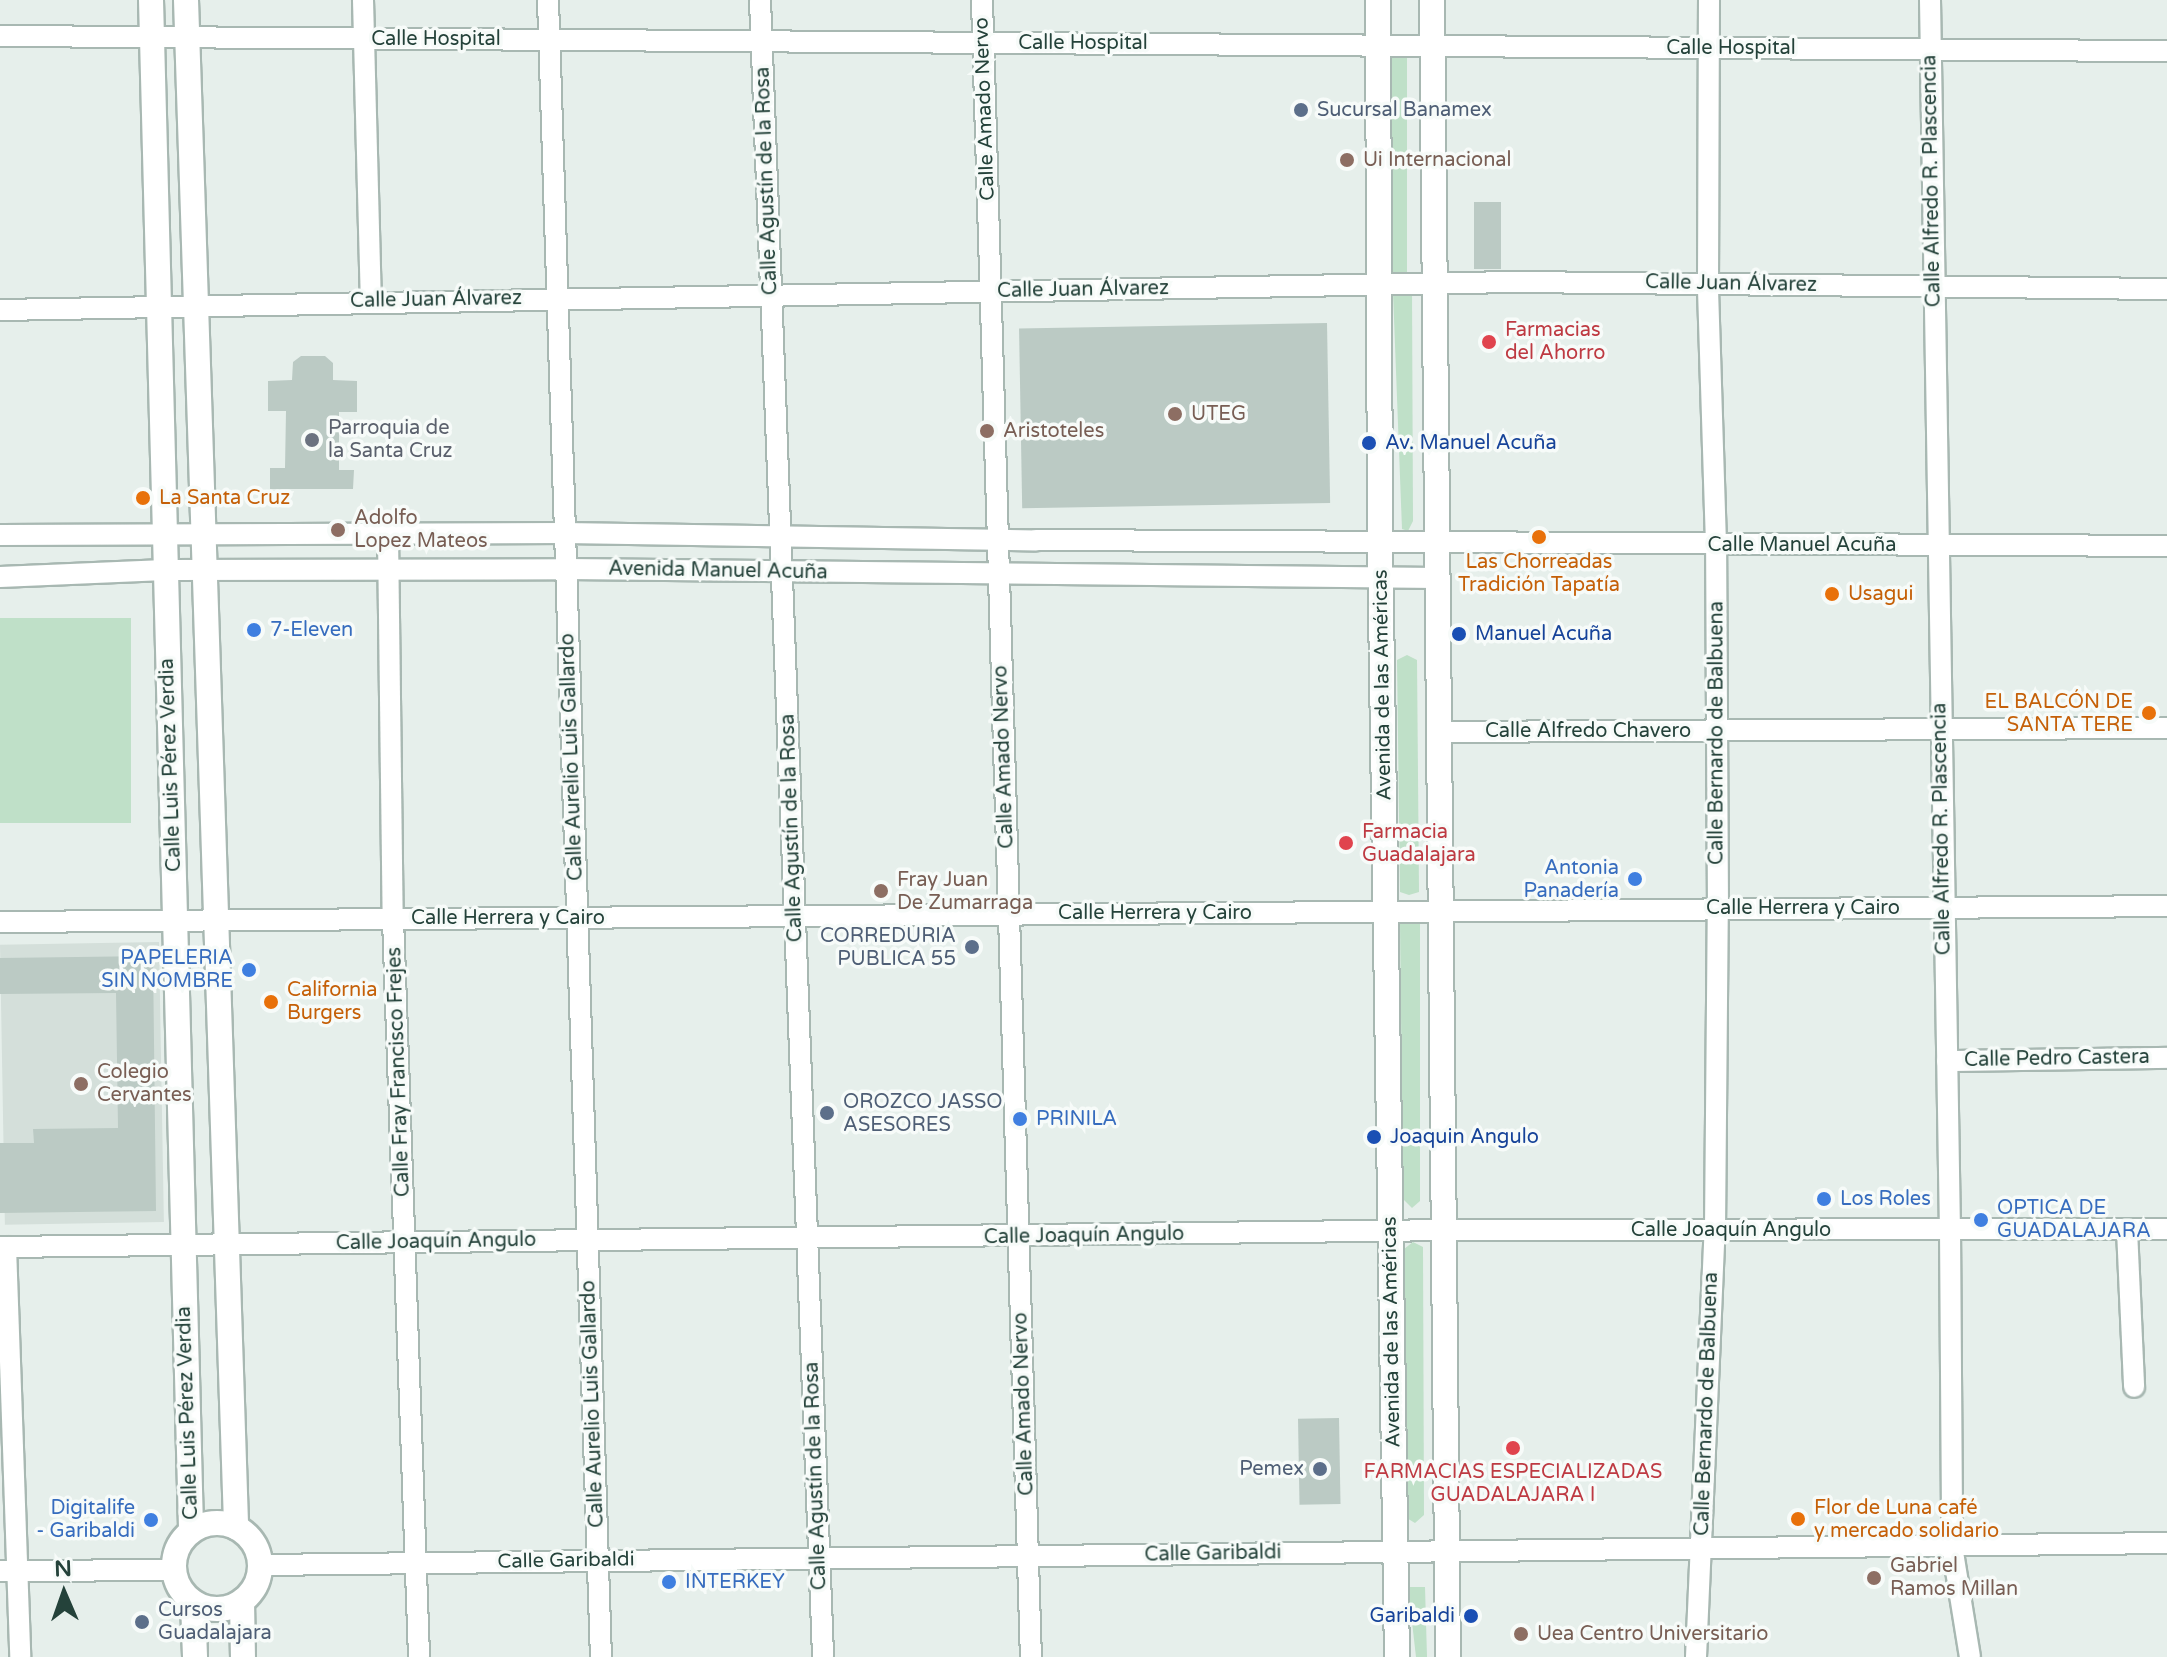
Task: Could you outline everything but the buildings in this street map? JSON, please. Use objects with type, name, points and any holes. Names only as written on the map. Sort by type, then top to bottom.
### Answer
[{"type":"street","name":"Calle Luis Pérez Verdia","points":[[151,0],[191,1531]]},
{"type":"street","name":"Calle Luis Pérez Verdia","points":[[186,0],[236,1527]]},
{"type":"street","points":[[363,0],[371,300]]},
{"type":"street","name":"Calle Aurelio Luis Gallardo","points":[[548,0],[601,1657]]},
{"type":"street","name":"Calle Agustín de la Rosa","points":[[760,0],[823,1657]]},
{"type":"street","name":"Calle Amado Nervo","points":[[982,0],[1031,1657]]},
{"type":"street","name":"Avenida de las Américas","points":[[1378,0],[1380,541],[1397,1657]]},
{"type":"street","points":[[1432,0],[1448,1657]]},
{"type":"street","name":"Calle Bernardo de Balbuena","points":[[1696,1657],[1715,1230],[1718,909],[1716,544],[1708,284],[1709,0]]},
{"type":"street","name":"Calle Alfredo R. Plascencia","points":[[1930,0],[1939,729],[1950,1229],[1952,1546],[1970,1657]]},
{"type":"street","name":"Calle Hospital","points":[[0,36],[2167,51]]},
{"type":"street","name":"Calle Juan Álvarez","points":[[0,310],[371,300],[772,296],[1436,283],[2167,289]]},
{"type":"street","name":"Avenida Manuel Acuña","points":[[0,535],[565,533],[782,538],[1436,542]]},
{"type":"street","name":"Calle Fray Francisco Frejes","points":[[388,534],[393,919],[419,1657]]},
{"type":"street","name":"Calle Manuel Acuña","points":[[1436,542],[2167,546]]},
{"type":"street","name":"Avenida Manuel Acuña","points":[[0,577],[165,570],[567,569],[1437,578]]},
{"type":"street","name":"Calle Alfredo Chavero","points":[[1440,732],[2167,728]]},
{"type":"street","name":"Calle Herrera y Cairo","points":[[0,922],[2167,906]]},
{"type":"street","name":"Calle Pedro Castera","points":[[1947,1061],[2167,1058]]},
{"type":"street","name":"Calle Joaquín Angulo","points":[[3,1247],[1444,1230],[2167,1229]]},
{"type":"street","points":[[2127,1230],[2134,1387]]},
{"type":"street","points":[[3,1247],[9,1571],[20,1657]]},
{"type":"street","points":[[208,1523],[236,1527],[250,1539],[260,1565],[254,1588],[242,1601],[223,1609],[193,1602],[180,1588],[173,1570],[177,1548],[191,1531],[208,1523]]},
{"type":"street","name":"Calle Garibaldi","points":[[260,1565],[2167,1543]]},
{"type":"street","points":[[9,1571],[173,1570]]},
{"type":"street","points":[[242,1601],[243,1657]]},
{"type":"street","points":[[193,1602],[195,1657]]},
{"type":"street","points":[[1397,1616],[1413,1657]]},
{"type":"shaded area","name":"Colegio Cervantes","points":[[159,942],[164,1222],[5,1225],[0,945]]},
{"type":"green space","points":[[1390,57],[1407,57],[1407,278],[1390,278]]},
{"type":"green space","points":[[1412,289],[1413,521],[1408,531],[1402,529],[1393,292]]},
{"type":"green space","points":[[0,618],[131,618],[131,823],[0,823]]},
{"type":"green space","points":[[1407,655],[1417,660],[1419,892],[1409,895],[1400,892],[1397,660]]},
{"type":"green space","points":[[1410,917],[1420,922],[1420,1201],[1412,1208],[1403,1199],[1400,924]]},
{"type":"green space","points":[[1413,1242],[1423,1247],[1424,1515],[1415,1523],[1405,1517],[1404,1249]]},
{"type":"green space","points":[[1408,1587],[1425,1587],[1427,1657],[1416,1657]]},
{"type":"place","name":"Sucursal Banamex","points":[[1301,110]]},
{"type":"place","name":"Ui Internacional","points":[[1347,160]]},
{"type":"place","name":"Farmacias del Ahorro","points":[[1489,342]]},
{"type":"place","name":"UTEG","points":[[1175,414]]},
{"type":"place","name":"Aristoteles","points":[[987,431]]},
{"type":"place","name":"Parroquia de la Santa Cruz","points":[[312,440]]},
{"type":"place","name":"Av. Manuel Acuña","points":[[1369,443]]},
{"type":"place","name":"La Santa Cruz","points":[[143,498]]},
{"type":"place","name":"Adolfo Lopez Mateos","points":[[338,530]]},
{"type":"place","name":"Las Chorreadas Tradición Tapatía","points":[[1539,537]]},
{"type":"place","name":"Usagui","points":[[1832,594]]},
{"type":"place","name":"7-Eleven","points":[[254,630]]},
{"type":"place","name":"Manuel Acuña","points":[[1459,634]]},
{"type":"place","name":"EL BALCÓN DE SANTA TERE","points":[[2149,713]]},
{"type":"place","name":"Farmacia Guadalajara","points":[[1346,843]]},
{"type":"place","name":"Antonia Panadería","points":[[1635,879]]},
{"type":"place","name":"Fray Juan De Zumarraga","points":[[881,891]]},
{"type":"place","name":"CORREDURIA PUBLICA 55","points":[[972,947]]},
{"type":"place","name":"PAPELERIA SIN NOMBRE","points":[[249,970]]},
{"type":"place","name":"California Burgers","points":[[271,1002]]},
{"type":"place","name":"Colegio Cervantes","points":[[81,1084]]},
{"type":"place","name":"OROZCO JASSO ASESORES","points":[[827,1113]]},
{"type":"place","name":"PRINILA","points":[[1020,1119]]},
{"type":"place","name":"Joaquin Angulo","points":[[1374,1137]]},
{"type":"place","name":"Los Roles","points":[[1824,1199]]},
{"type":"place","name":"OPTICA DE GUADALAJARA","points":[[1981,1220]]},
{"type":"place","name":"FARMACIAS ESPECIALIZADAS GUADALAJARA I","points":[[1513,1448]]},
{"type":"place","name":"Pemex","points":[[1320,1469]]},
{"type":"place","name":"Flor de Luna café y mercado solidario","points":[[1798,1519]]},
{"type":"place","name":"Digitalife - Garibaldi","points":[[151,1520]]},
{"type":"place","name":"Gabriel Ramos Millan","points":[[1874,1578]]},
{"type":"place","name":"INTERKEY","points":[[669,1582]]},
{"type":"place","name":"Garibaldi","points":[[1471,1616]]},
{"type":"place","name":"Cursos Guadalajara","points":[[142,1622]]},
{"type":"place","name":"Uea Centro Universitario","points":[[1521,1634]]}]
